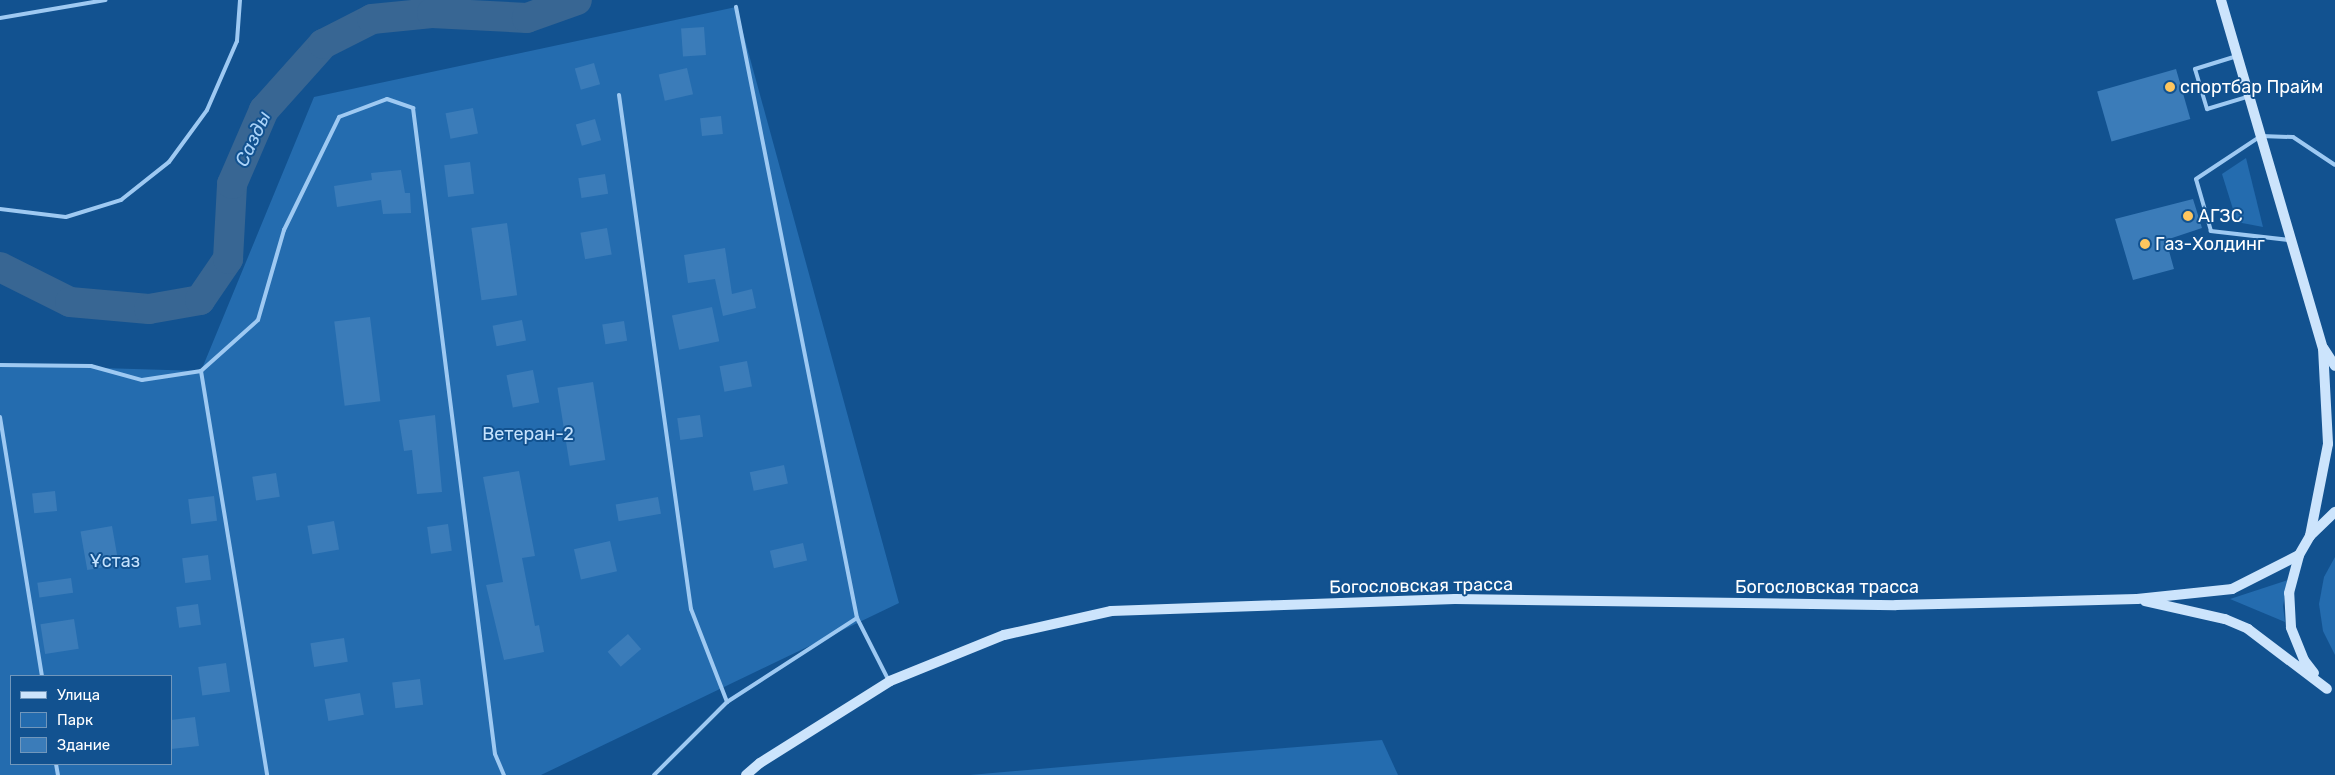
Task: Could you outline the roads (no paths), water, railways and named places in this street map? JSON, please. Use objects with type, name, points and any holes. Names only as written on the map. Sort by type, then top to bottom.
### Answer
[{"type":"main road","points":[[2221,0],[2323,348],[2328,444],[2310,536]]},
{"type":"main road","points":[[2323,348],[2335,366]]},
{"type":"main road","points":[[2331,691],[2304,660],[2291,627],[2289,593],[2299,555],[2310,536],[2335,512]]},
{"type":"main road","points":[[2137,599],[2232,589],[2299,555]]},
{"type":"main road","name":"Богословская трасса","points":[[746,775],[760,762],[890,681],[1004,635],[1111,611],[1455,599],[1896,605],[2137,599]]},
{"type":"main road","points":[[2137,599],[2225,620],[2248,629],[2331,691]]},
{"type":"lane","points":[[0,18],[105,0]]},
{"type":"lane","points":[[0,209],[66,217],[121,200],[169,162],[208,110],[236,41],[240,0]]},
{"type":"lane","points":[[736,7],[857,618],[890,681]]},
{"type":"lane","points":[[2237,56],[2195,69],[2207,109],[2249,96]]},
{"type":"lane","points":[[619,95],[691,609],[727,702]]},
{"type":"lane","points":[[0,365],[91,366],[142,380],[201,371],[258,320],[284,230],[338,117],[387,99],[413,108],[495,754],[504,775]]},
{"type":"lane","points":[[2292,241],[2211,231],[2196,179],[2261,136],[2294,137],[2335,165]]},
{"type":"lane","points":[[201,371],[267,775]]},
{"type":"lane","points":[[0,417],[42,675]]},
{"type":"lane","points":[[654,775],[727,702],[857,618]]},
{"type":"waterway","name":"Сазды","points":[[0,267],[70,302],[149,309],[200,300],[228,259],[232,184],[264,110],[323,44],[372,19],[432,13],[527,18],[577,0]]},
{"type":"place","name":"спортбар Прайм","points":[[2170,87]]},
{"type":"place","name":"АГЗС","points":[[2188,216]]},
{"type":"place","name":"Газ-Холдинг","points":[[2145,244]]},
{"type":"park label","name":"Ветеран-2","points":[[528,434]]},
{"type":"park label","name":"Ұстаз","points":[[115,561]]}]
